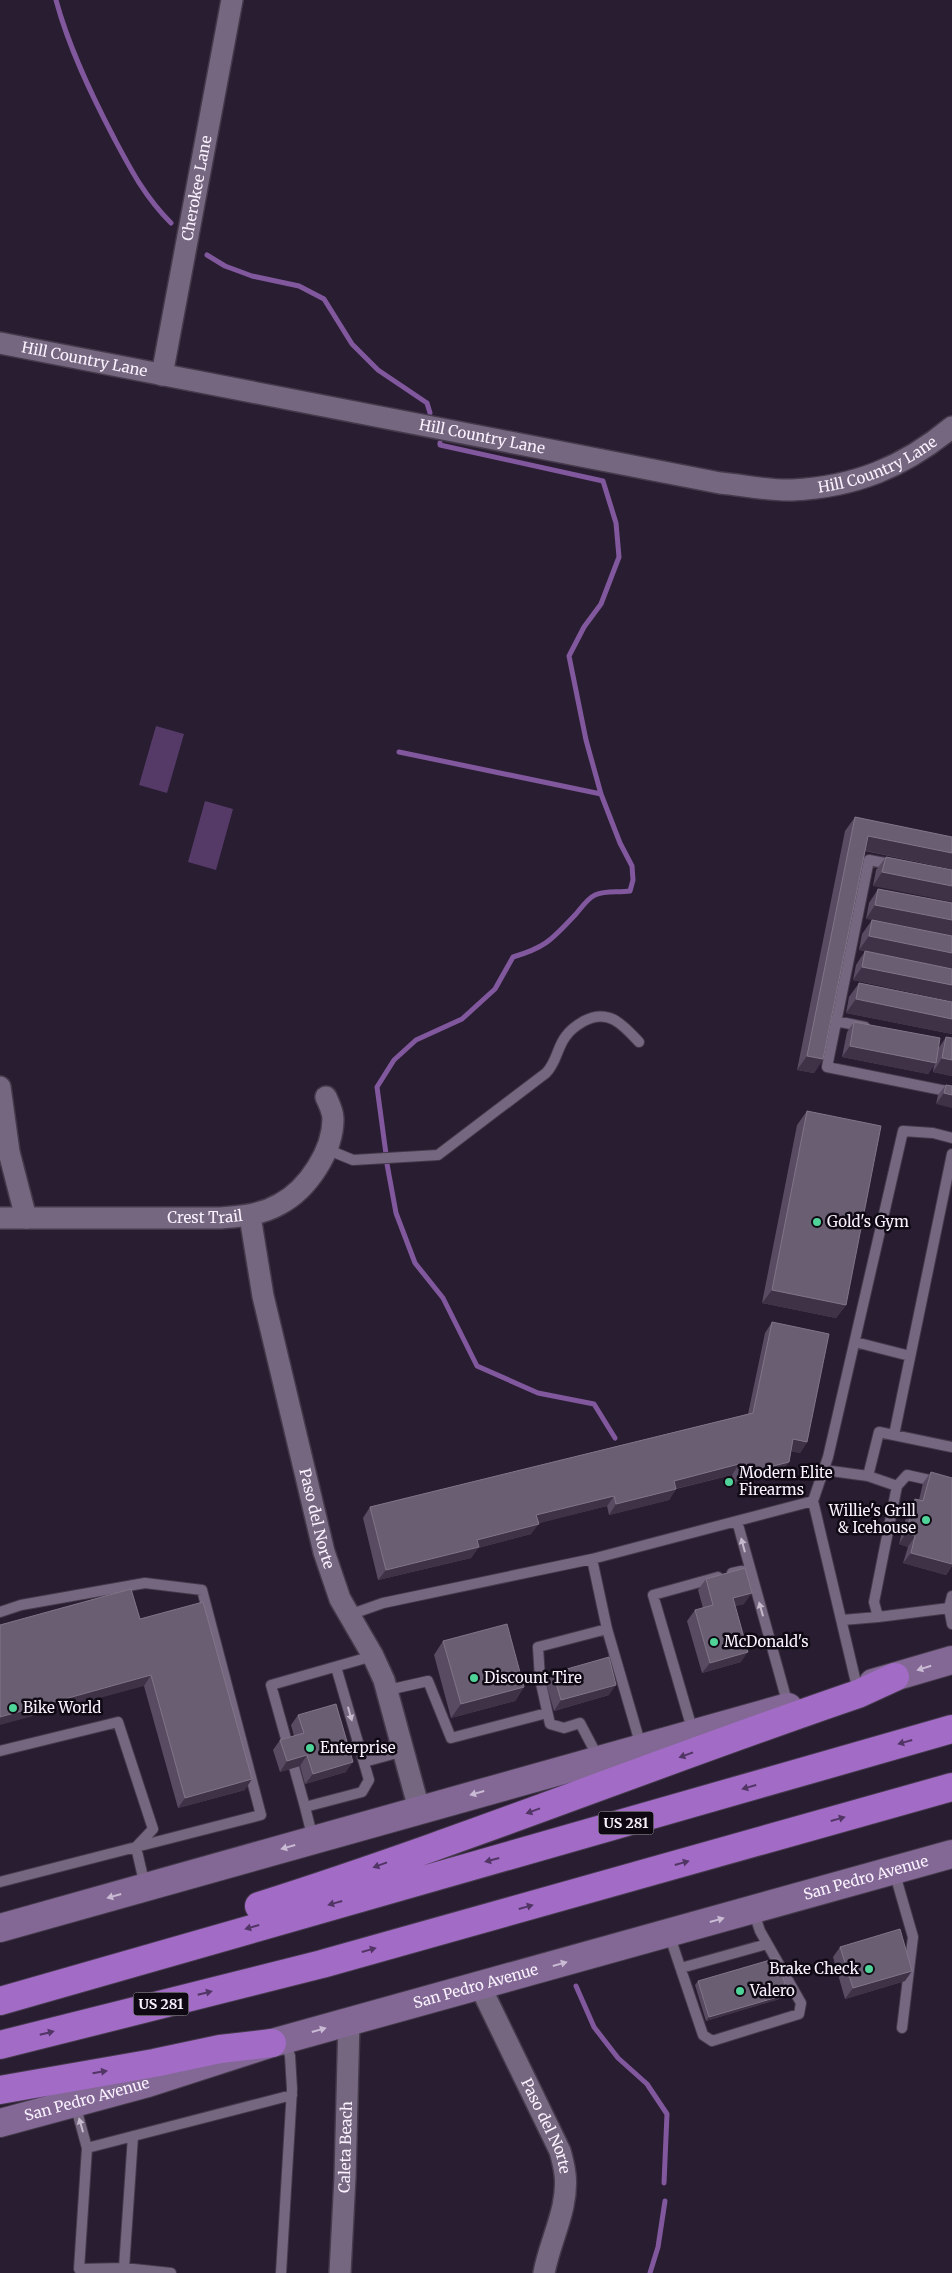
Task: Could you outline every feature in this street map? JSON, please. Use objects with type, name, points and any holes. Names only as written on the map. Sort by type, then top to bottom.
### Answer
[{"type":"highway","points":[[0,1994],[164,1934],[328,1883],[896,1677]]},
{"type":"highway","name":"US 281","points":[[0,2000],[299,1913],[597,1831],[952,1729]]},
{"type":"highway","name":"US 281","points":[[0,2045],[322,1964],[952,1787]]},
{"type":"highway","points":[[0,2090],[154,2063],[220,2049],[278,2041]]},
{"type":"main road","points":[[896,1677],[952,1660]]},
{"type":"main road","points":[[0,1928],[641,1747],[789,1706],[858,1690]]},
{"type":"main road","name":"San Pedro Avenue","points":[[0,2124],[148,2083],[278,2041],[952,1854]]},
{"type":"street","name":"Cherokee Lane","points":[[162,375],[232,0]]},
{"type":"street","name":"Hill Country Lane","points":[[0,344],[720,482],[791,490],[824,486],[877,474],[912,456],[952,427]]},
{"type":"street","points":[[0,1087],[9,1152],[26,1218]]},
{"type":"street","name":"Crest Trail","points":[[0,1218],[250,1216],[281,1204],[308,1181],[326,1150],[333,1119],[326,1097]]},
{"type":"street","name":"Paso del Norte","points":[[250,1216],[263,1296],[324,1552],[340,1599],[373,1656],[388,1690],[419,1809]]},
{"type":"street","name":"Paso del Norte","points":[[480,1986],[560,2151],[566,2175],[564,2200],[558,2225],[548,2251],[544,2273]]},
{"type":"street","name":"Caleta Beach","points":[[340,2273],[345,2177],[349,2021]]},
{"type":"lane","points":[[906,868],[869,860],[867,893],[848,989],[836,1021],[827,1067],[952,1092]]},
{"type":"lane","points":[[326,1150],[353,1160],[431,1156],[444,1152],[546,1073],[556,1059],[566,1036],[572,1029],[590,1018],[611,1017],[622,1024],[639,1042]]},
{"type":"lane","points":[[836,1021],[875,1029]]},
{"type":"lane","points":[[858,1690],[813,1501],[824,1470],[903,1131],[933,1133],[952,1138]]},
{"type":"lane","points":[[894,1435],[952,1154]]},
{"type":"lane","points":[[855,1342],[910,1356]]},
{"type":"lane","points":[[868,1476],[879,1432],[952,1447]]},
{"type":"lane","points":[[824,1470],[868,1476],[897,1486]]},
{"type":"lane","points":[[878,1617],[874,1602],[897,1486],[907,1475],[952,1485]]},
{"type":"lane","points":[[349,1615],[383,1603],[592,1559],[813,1501]]},
{"type":"lane","points":[[737,1521],[789,1706]]},
{"type":"lane","points":[[592,1559],[607,1629],[641,1747]]},
{"type":"lane","points":[[693,1733],[653,1595],[750,1569]]},
{"type":"lane","points":[[0,1612],[21,1605],[145,1583],[202,1590],[261,1816],[0,1882]]},
{"type":"lane","points":[[952,1596],[949,1608],[952,1624]]},
{"type":"lane","points":[[842,1620],[949,1608]]},
{"type":"lane","points":[[599,1759],[580,1724],[564,1728],[550,1724],[540,1679],[538,1647],[607,1629]]},
{"type":"lane","points":[[288,1746],[271,1685],[373,1656]]},
{"type":"lane","points":[[305,1807],[362,1792],[369,1780],[336,1667]]},
{"type":"lane","points":[[388,1690],[428,1681],[451,1738],[548,1713]]},
{"type":"lane","points":[[0,1751],[118,1722],[153,1829],[136,1847]]},
{"type":"lane","points":[[364,1762],[404,1751]]},
{"type":"lane","points":[[294,1767],[314,1840]]},
{"type":"lane","points":[[136,1847],[145,1887]]},
{"type":"lane","points":[[894,1870],[913,1937],[902,2028]]},
{"type":"lane","points":[[669,1933],[703,2035],[712,2041],[799,2014],[801,2003],[767,1944],[753,1909]]},
{"type":"lane","points":[[681,1968],[767,1944]]},
{"type":"lane","points":[[278,2041],[290,2056],[292,2095],[281,2273]]},
{"type":"lane","points":[[87,2148],[292,2095]]},
{"type":"lane","points":[[75,2103],[87,2148],[79,2269],[124,2268],[171,2273]]},
{"type":"lane","points":[[124,2268],[133,2136]]},
{"type":"shaded area","points":[[156,726],[184,734],[167,793],[139,785]]},
{"type":"shaded area","points":[[205,801],[233,809],[216,870],[188,862]]},
{"type":"building","points":[[855,817],[952,837],[952,853],[868,836],[823,1059],[807,1056]]},
{"type":"building","points":[[886,857],[952,870],[952,886],[882,872]]},
{"type":"building","points":[[878,889],[952,903],[952,920],[875,905]]},
{"type":"building","points":[[872,920],[952,936],[952,953],[869,936]]},
{"type":"building","points":[[865,951],[952,969],[952,985],[862,967]]},
{"type":"building","points":[[859,983],[952,1002],[952,1019],[856,999]]},
{"type":"building","points":[[854,1022],[940,1038],[936,1063],[850,1046]]},
{"type":"building","points":[[946,1037],[952,1038],[952,1060],[942,1058]]},
{"type":"building","points":[[946,1085],[952,1086],[952,1095],[944,1093]]},
{"type":"building","name":"Gold's Gym","points":[[807,1111],[881,1126],[846,1305],[772,1290]]},
{"type":"building","points":[[772,1322],[829,1334],[807,1442],[793,1439],[789,1462],[742,1474],[739,1464],[674,1481],[676,1489],[616,1504],[614,1496],[536,1515],[539,1524],[477,1540],[479,1547],[386,1570],[370,1507],[753,1413]]},
{"type":"building","name":"Willie's Grill & Icehouse","points":[[931,1472],[952,1478],[952,1564],[911,1553],[915,1536],[906,1533],[915,1499],[923,1501]]},
{"type":"building","name":"McDonald's","points":[[745,1568],[752,1593],[733,1598],[748,1652],[710,1663],[695,1610],[713,1605],[706,1579]]},
{"type":"building","points":[[131,1589],[140,1619],[203,1602],[252,1779],[185,1798],[151,1675],[0,1717],[0,1625]]},
{"type":"building","name":"Discount Tire","points":[[507,1624],[524,1687],[461,1704],[443,1641]]},
{"type":"building","points":[[609,1657],[616,1685],[561,1700],[553,1673]]},
{"type":"building","name":"Enterprise","points":[[336,1704],[353,1762],[313,1774],[307,1755],[287,1761],[280,1740],[304,1733],[298,1715]]},
{"type":"building","name":"Brake Check","points":[[900,1929],[912,1971],[853,1988],[840,1947]]},
{"type":"building","name":"Valero","points":[[777,1958],[788,1994],[709,2017],[698,1981]]},
{"type":"waterway","points":[[56,0],[74,53],[105,121],[139,183],[171,223]]},
{"type":"waterway","points":[[207,255],[225,266],[252,276],[299,286],[324,299],[352,344],[378,370],[427,403],[430,413]]},
{"type":"waterway","points":[[386,1154],[377,1087],[394,1060],[416,1040],[462,1019],[495,989],[513,957],[542,946],[561,930],[592,896],[599,893],[630,891],[633,880],[632,866],[620,843],[601,794],[586,740],[569,656],[584,627],[601,604],[619,557],[616,523],[603,481],[440,445],[440,443]]},
{"type":"waterway","points":[[399,752],[601,794]]},
{"type":"waterway","points":[[387,1164],[396,1213],[415,1263],[443,1298],[477,1366],[538,1393],[594,1404],[615,1438]]},
{"type":"waterway","points":[[576,1986],[594,2027],[618,2058],[647,2084],[667,2114],[664,2183]]},
{"type":"waterway","points":[[650,2273],[658,2247],[665,2201]]},
{"type":"place","name":"Gold's Gym","points":[[817,1222]]},
{"type":"place","name":"Modern Elite Firearms","points":[[729,1482]]},
{"type":"place","name":"Willie's Grill & Icehouse","points":[[926,1520]]},
{"type":"place","name":"McDonald's","points":[[714,1642]]},
{"type":"place","name":"Discount Tire","points":[[474,1678]]},
{"type":"place","name":"Bike World","points":[[13,1708]]},
{"type":"place","name":"Enterprise","points":[[310,1748]]},
{"type":"place","name":"Brake Check","points":[[869,1969]]},
{"type":"place","name":"Valero","points":[[740,1991]]}]
